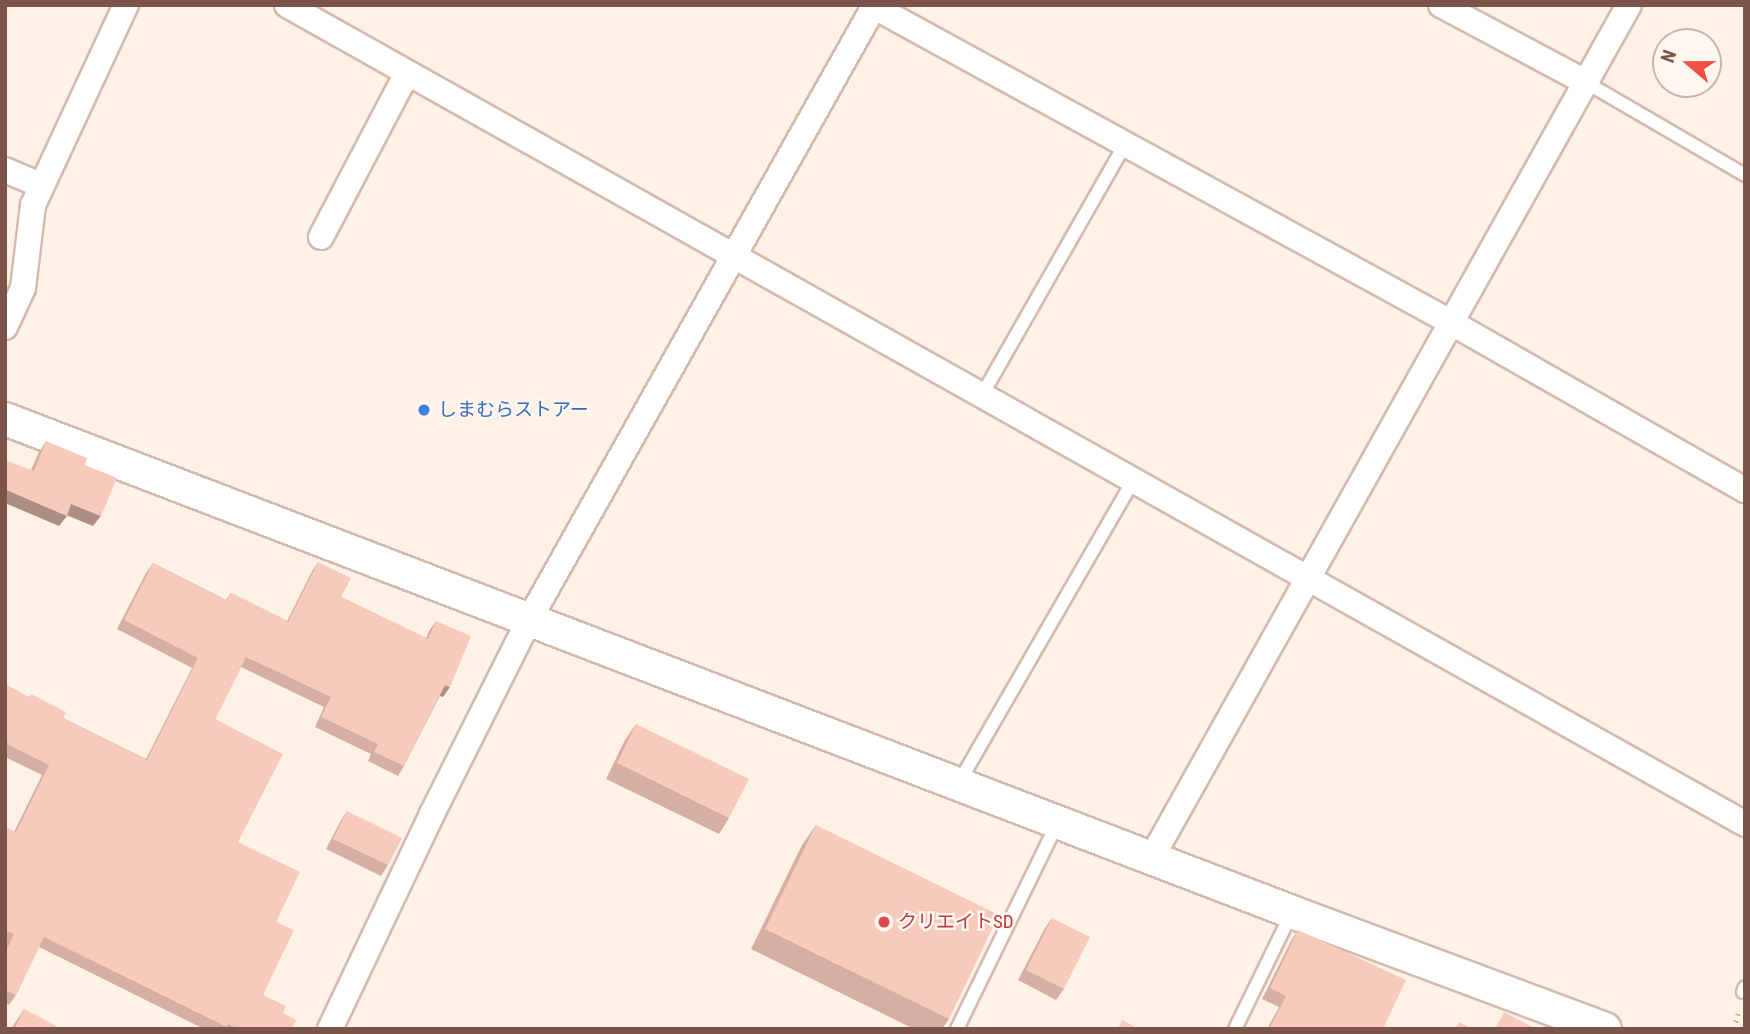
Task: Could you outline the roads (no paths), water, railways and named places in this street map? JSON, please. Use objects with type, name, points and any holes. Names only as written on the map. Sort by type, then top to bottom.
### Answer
[{"type":"street","points":[[5,327],[23,288],[33,205],[126,5]]},
{"type":"street","points":[[287,5],[1745,824]]},
{"type":"street","points":[[1441,5],[1587,83]]},
{"type":"street","points":[[1152,857],[1629,5]]},
{"type":"street","points":[[330,1029],[432,814],[529,620],[736,257],[874,6],[1452,323],[1745,490]]},
{"type":"street","points":[[321,237],[407,73]]},
{"type":"street","points":[[5,170],[41,185]]},
{"type":"street","points":[[5,419],[1292,912],[1605,1029]]},
{"type":"lane","points":[[1587,83],[1744,171]]},
{"type":"lane","points":[[982,395],[1125,144]]},
{"type":"lane","points":[[957,784],[1134,480]]},
{"type":"lane","points":[[957,1029],[1058,822]]},
{"type":"lane","points":[[1235,1029],[1292,912]]},
{"type":"place","name":"しまむらストアー","points":[[424,410]]},
{"type":"place","name":"クリエイトSD","points":[[884,922]]}]
